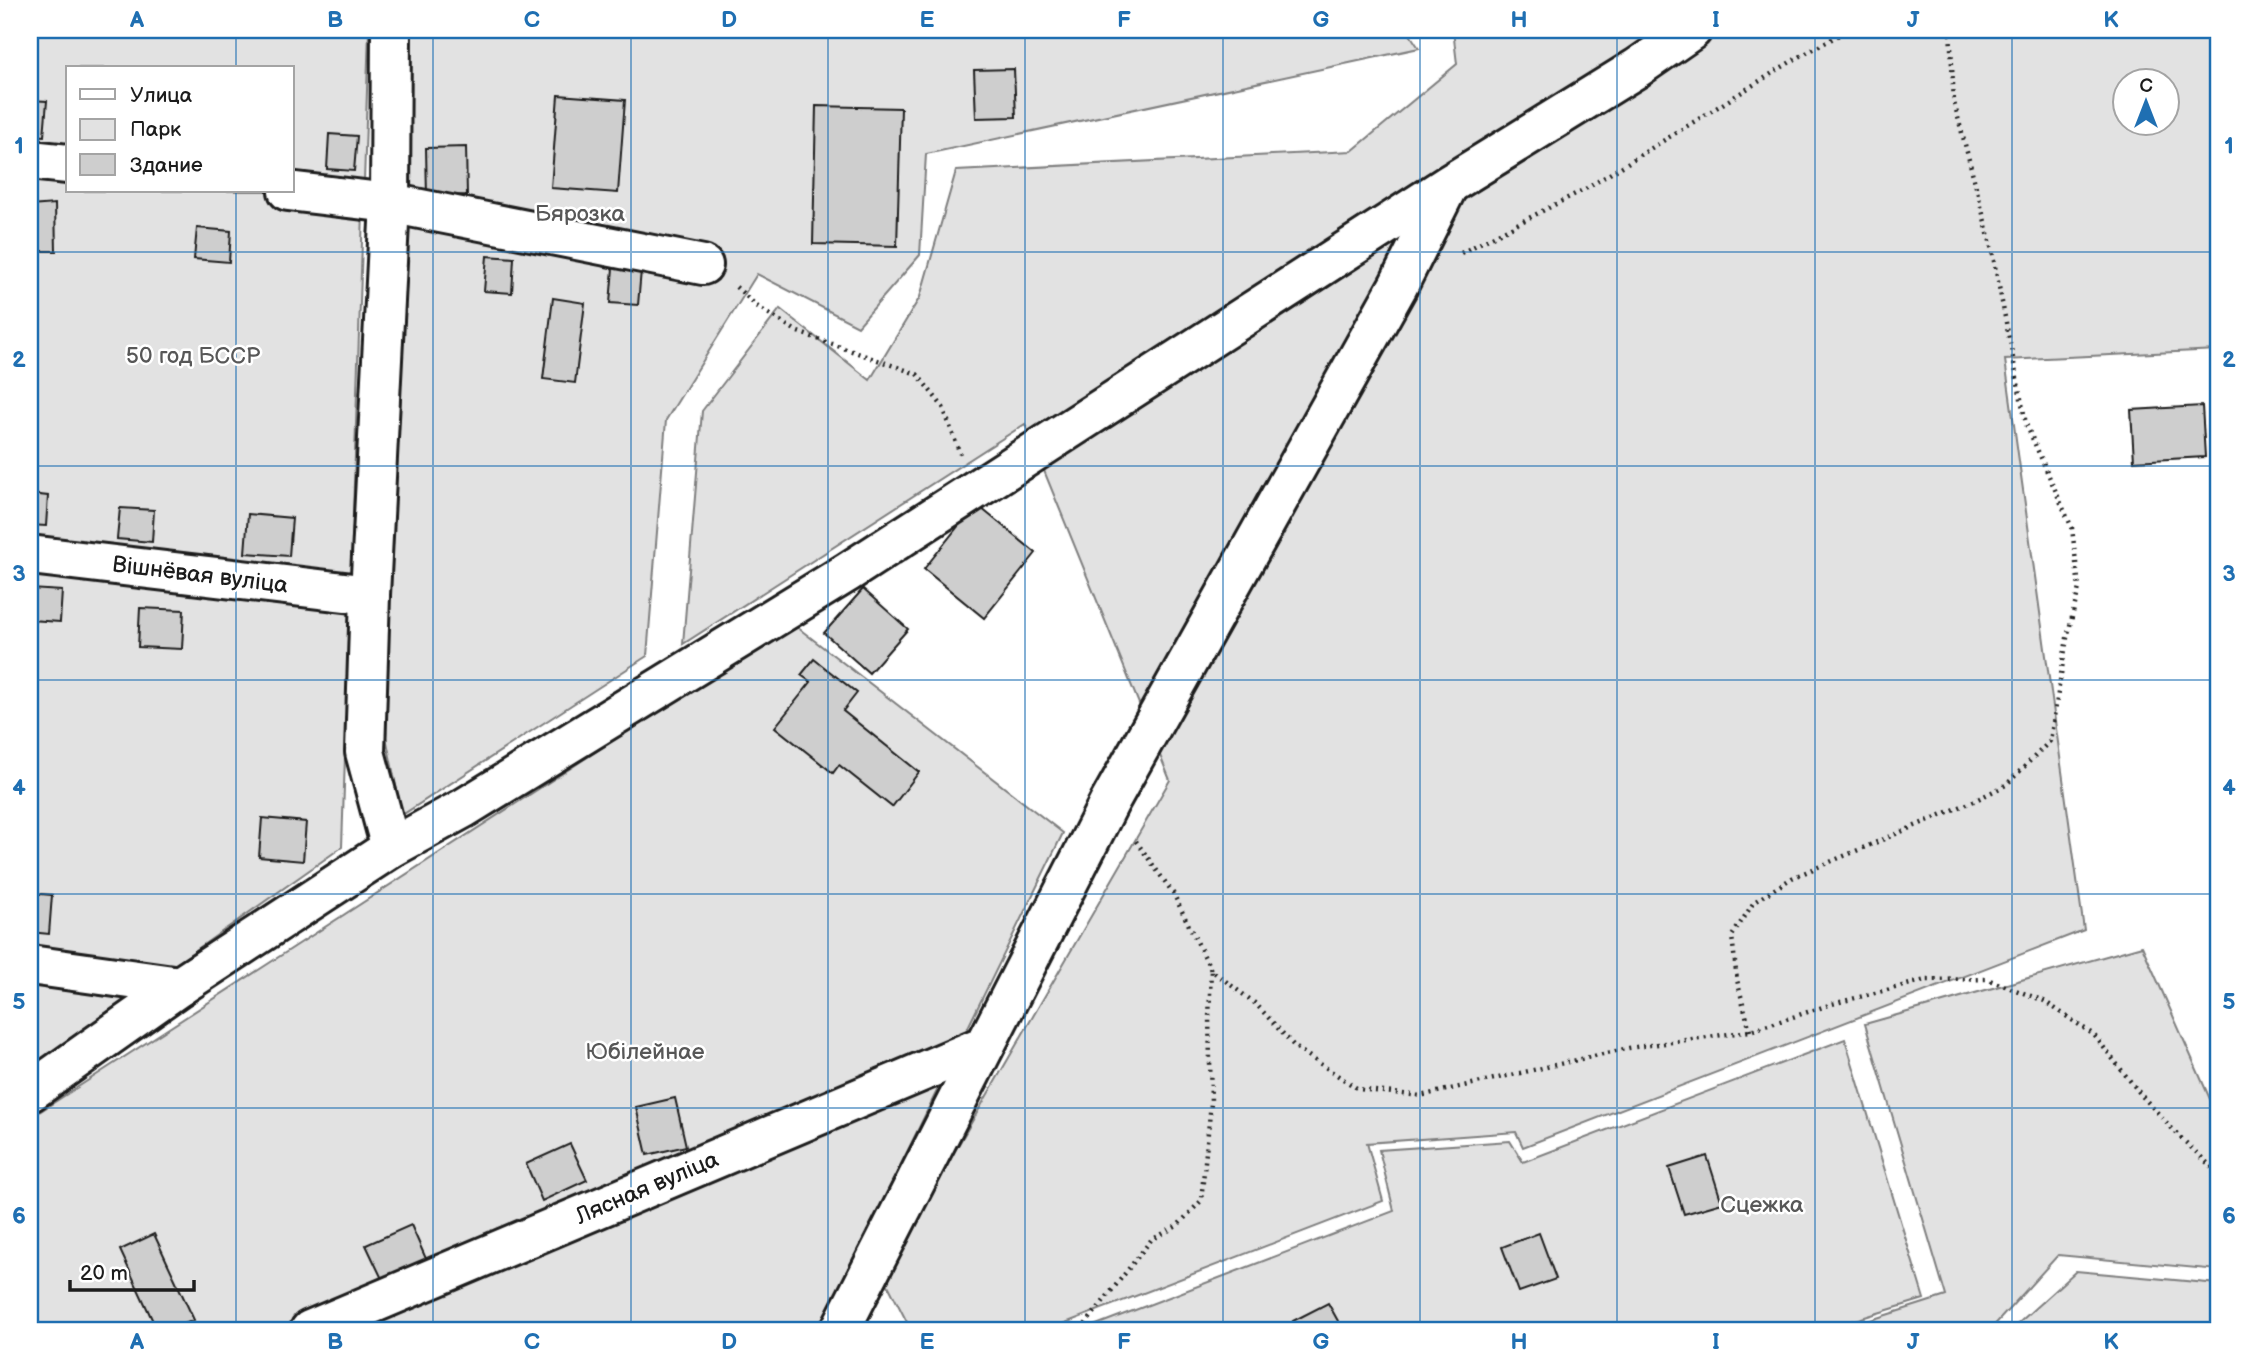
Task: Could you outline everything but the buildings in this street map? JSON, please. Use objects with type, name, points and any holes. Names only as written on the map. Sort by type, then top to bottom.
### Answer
[{"type":"street","points":[[391,30],[390,203],[370,595],[366,752],[391,848]]},
{"type":"street","points":[[30,1091],[180,986],[391,848],[464,807],[848,572],[1448,185],[1637,68],[1692,30]]},
{"type":"street","points":[[30,160],[66,164]]},
{"type":"street","points":[[840,1330],[1109,803],[1398,286],[1448,185]]},
{"type":"street","points":[[294,192],[390,203],[703,265]]},
{"type":"street","name":"Вішнёвая вуліца","points":[[30,555],[370,595]]},
{"type":"street","points":[[30,965],[180,986]]},
{"type":"street","name":"Лясная вуліца","points":[[310,1330],[985,1045]]},
{"type":"path","points":[[1457,255],[1587,188],[1791,61],[1848,30]]},
{"type":"path","points":[[1750,1031],[1737,980],[1732,936],[1754,902],[1791,878],[2006,785],[2050,740],[2067,638],[2079,588],[2072,528],[2026,424],[1990,241],[1954,102],[1950,30]]},
{"type":"path","points":[[703,265],[722,275],[758,307],[798,332],[918,374],[943,407],[974,491]]},
{"type":"path","points":[[1109,803],[1173,893],[1211,970],[1256,1004],[1295,1046],[1358,1089],[1420,1096],[1629,1048],[1750,1031],[1832,1004],[1926,980],[1987,979],[2044,1001],[2094,1035],[2149,1104],[2218,1173]]},
{"type":"path","points":[[1081,1330],[1151,1240],[1177,1226],[1201,1200],[1211,1103],[1211,970]]},
{"type":"green space","name":"50 год БССР","points":[[30,30],[369,30],[342,847],[30,1067]]},
{"type":"green space","name":"Бярозка","points":[[403,30],[1407,30],[1419,48],[926,154],[920,255],[858,326],[757,274],[666,420],[647,656],[402,815],[386,737]]},
{"type":"green space","points":[[1453,30],[2218,30],[2218,350],[2005,360],[2084,930],[1523,1147],[1516,1132],[1367,1143],[1383,1201],[1047,1330],[911,1330],[883,1275],[1170,780],[1025,424],[683,644],[702,411],[780,309],[870,380],[920,297],[956,171],[1352,151],[1457,64]]},
{"type":"green space","name":"Юбілейнае","points":[[793,624],[1063,833],[820,1330],[30,1330],[30,1118]]},
{"type":"green space","points":[[2142,946],[2218,1117],[2218,1270],[2058,1255],[1990,1330],[1839,1330],[1946,1296],[1865,1024]]},
{"type":"green space","name":"Сцежка","points":[[1845,1039],[1924,1299],[1822,1330],[1083,1330],[1394,1211],[1379,1150],[1510,1141],[1523,1162]]},
{"type":"green space","points":[[2076,1271],[2218,1284],[2218,1330],[2011,1330]]}]
